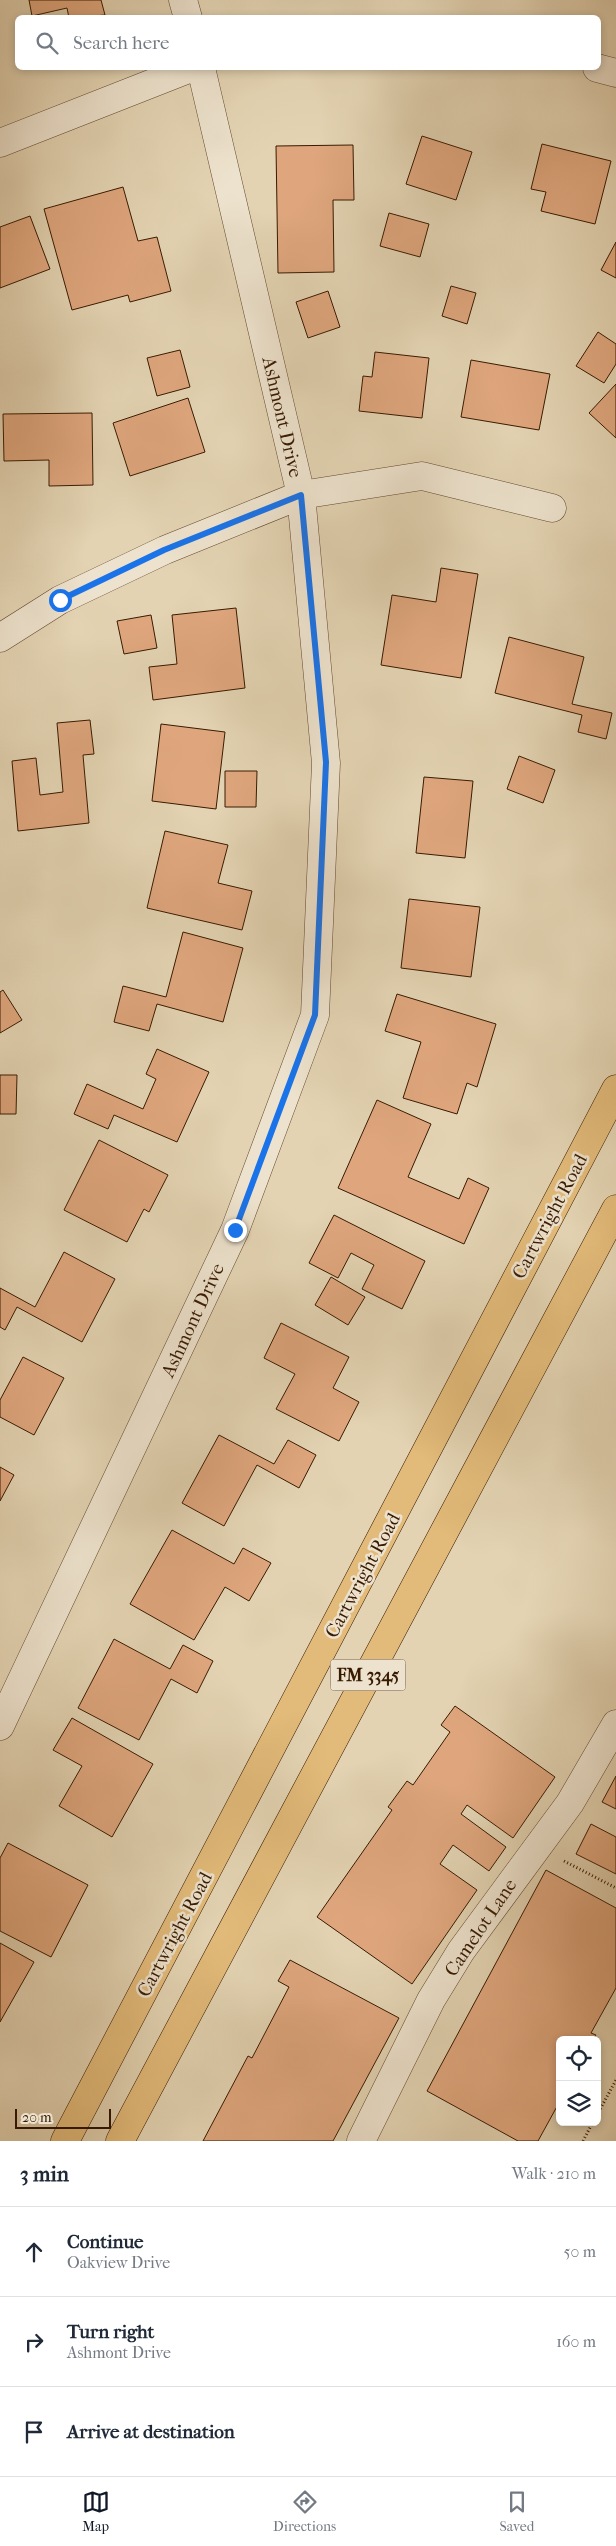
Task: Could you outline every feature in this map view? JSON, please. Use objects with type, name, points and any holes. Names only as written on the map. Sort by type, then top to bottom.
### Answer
[{"type":"main road","name":"Cartwright Road","points":[[65,2141],[616,1088]]},
{"type":"main road","name":"FM 3345","points":[[120,2141],[616,1209]]},
{"type":"street","points":[[183,0],[187,15]]},
{"type":"street","points":[[601,69],[616,73]]},
{"type":"street","points":[[0,142],[186,70]]},
{"type":"street","name":"Ashmont Drive","points":[[0,1726],[235,1230],[315,1015],[326,762],[301,495],[201,70]]},
{"type":"street","points":[[0,638],[60,600],[156,554],[301,495],[422,476],[552,508]]},
{"type":"street","name":"Camelot Lane","points":[[367,2139],[431,2000],[461,1951],[536,1846],[570,1803],[616,1724]]},
{"type":"path","points":[[536,1846],[616,1888]]},
{"type":"path","points":[[601,2108],[616,2080]]},
{"type":"path","points":[[583,2141],[591,2126]]},
{"type":"building","points":[[29,0],[101,0],[105,15],[68,15],[67,8],[32,15]]},
{"type":"building","points":[[422,136],[472,152],[456,200],[406,184]]},
{"type":"building","points":[[542,144],[611,161],[595,224],[541,211],[546,192],[531,189]]},
{"type":"building","points":[[353,145],[354,200],[333,200],[334,272],[278,273],[276,146]]},
{"type":"building","points":[[123,187],[138,241],[157,237],[171,291],[130,302],[128,295],[72,310],[44,209]]},
{"type":"building","points":[[389,213],[429,224],[420,257],[380,246]]},
{"type":"building","points":[[30,216],[50,269],[0,288],[0,227]]},
{"type":"building","points":[[616,242],[616,278],[601,270]]},
{"type":"building","points":[[451,286],[476,293],[467,324],[442,316]]},
{"type":"building","points":[[328,291],[340,327],[308,338],[296,302]]},
{"type":"building","points":[[598,332],[616,344],[616,364],[604,383],[576,366]]},
{"type":"building","points":[[180,350],[190,387],[157,396],[147,358]]},
{"type":"building","points":[[375,352],[429,358],[422,418],[359,411],[363,376],[372,377]]},
{"type":"building","points":[[471,360],[550,374],[539,430],[461,417]]},
{"type":"building","points":[[616,384],[616,438],[589,413]]},
{"type":"building","points":[[188,398],[205,452],[130,476],[113,423]]},
{"type":"building","points":[[92,413],[93,485],[49,486],[49,460],[4,461],[3,414]]},
{"type":"building","points":[[441,568],[478,574],[461,678],[381,665],[392,595],[436,602]]},
{"type":"building","points":[[236,608],[245,688],[153,700],[149,667],[177,664],[172,615]]},
{"type":"building","points":[[151,615],[157,648],[124,654],[117,621]]},
{"type":"building","points":[[509,637],[584,657],[572,704],[612,713],[606,739],[578,732],[582,715],[495,693]]},
{"type":"building","points":[[90,720],[94,754],[83,755],[89,823],[18,831],[12,761],[36,758],[40,795],[63,792],[57,723]]},
{"type":"building","points":[[161,724],[225,732],[216,809],[152,801]]},
{"type":"building","points":[[519,756],[555,770],[543,803],[507,789]]},
{"type":"building","points":[[225,771],[257,771],[256,807],[225,807]]},
{"type":"building","points":[[424,777],[473,781],[465,858],[416,853]]},
{"type":"building","points":[[165,831],[228,845],[218,883],[252,891],[242,930],[147,908]]},
{"type":"building","points":[[409,899],[480,907],[471,977],[401,968]]},
{"type":"building","points":[[183,932],[243,948],[223,1022],[157,1004],[149,1031],[114,1022],[123,986],[166,997]]},
{"type":"building","points":[[3,990],[22,1020],[0,1033],[0,992]]},
{"type":"building","points":[[397,994],[496,1024],[477,1087],[467,1083],[457,1114],[403,1098],[421,1042],[385,1031]]},
{"type":"building","points":[[157,1049],[209,1072],[177,1142],[114,1115],[108,1129],[74,1114],[87,1084],[143,1109],[156,1079],[146,1074]]},
{"type":"building","points":[[0,1075],[17,1075],[16,1114],[0,1114]]},
{"type":"building","points":[[377,1100],[431,1124],[408,1177],[459,1199],[468,1178],[489,1188],[464,1244],[338,1188]]},
{"type":"building","points":[[99,1140],[168,1175],[149,1212],[144,1209],[127,1242],[64,1210]]},
{"type":"building","points":[[334,1215],[425,1261],[402,1309],[362,1289],[374,1265],[351,1253],[338,1278],[309,1263]]},
{"type":"building","points":[[64,1252],[115,1279],[82,1342],[17,1307],[5,1330],[0,1327],[0,1288],[35,1307]]},
{"type":"building","points":[[331,1277],[365,1297],[348,1325],[315,1305]]},
{"type":"building","points":[[281,1323],[349,1357],[333,1388],[359,1402],[339,1441],[276,1409],[295,1374],[264,1358]]},
{"type":"building","points":[[23,1357],[64,1378],[34,1435],[0,1417],[0,1400]]},
{"type":"building","points":[[219,1435],[274,1464],[288,1440],[316,1455],[299,1488],[257,1465],[224,1526],[182,1503]]},
{"type":"building","points":[[0,1467],[14,1475],[0,1501]]},
{"type":"building","points":[[172,1530],[234,1564],[243,1548],[271,1563],[249,1601],[225,1587],[194,1640],[130,1604]]},
{"type":"building","points":[[114,1639],[170,1669],[183,1645],[213,1661],[197,1693],[171,1679],[139,1740],[78,1708]]},
{"type":"building","points":[[455,1706],[555,1777],[513,1838],[467,1805],[461,1814],[506,1847],[489,1871],[453,1845],[440,1864],[477,1890],[412,1984],[317,1917],[392,1810],[388,1807],[407,1781],[413,1785],[450,1732],[441,1725]]},
{"type":"building","points":[[72,1718],[153,1764],[112,1837],[59,1806],[82,1766],[53,1750]]},
{"type":"building","points":[[616,1776],[616,1809],[602,1802]]},
{"type":"building","points":[[591,1824],[616,1837],[616,1874],[576,1854]]},
{"type":"building","points":[[8,1843],[88,1885],[51,1957],[0,1931],[0,1858]]},
{"type":"building","points":[[546,1870],[616,1908],[616,1988],[591,2033],[595,2036],[556,2036],[556,2108],[538,2141],[518,2141],[427,2091]]},
{"type":"building","points":[[0,1943],[34,1962],[0,2022]]},
{"type":"building","points":[[290,1960],[399,2018],[333,2141],[203,2141],[248,2056],[252,2058],[289,1987],[278,1981]]},
{"type":"route","points":[[60,600],[164,550],[301,495],[326,762],[315,1015],[235,1230]]}]
